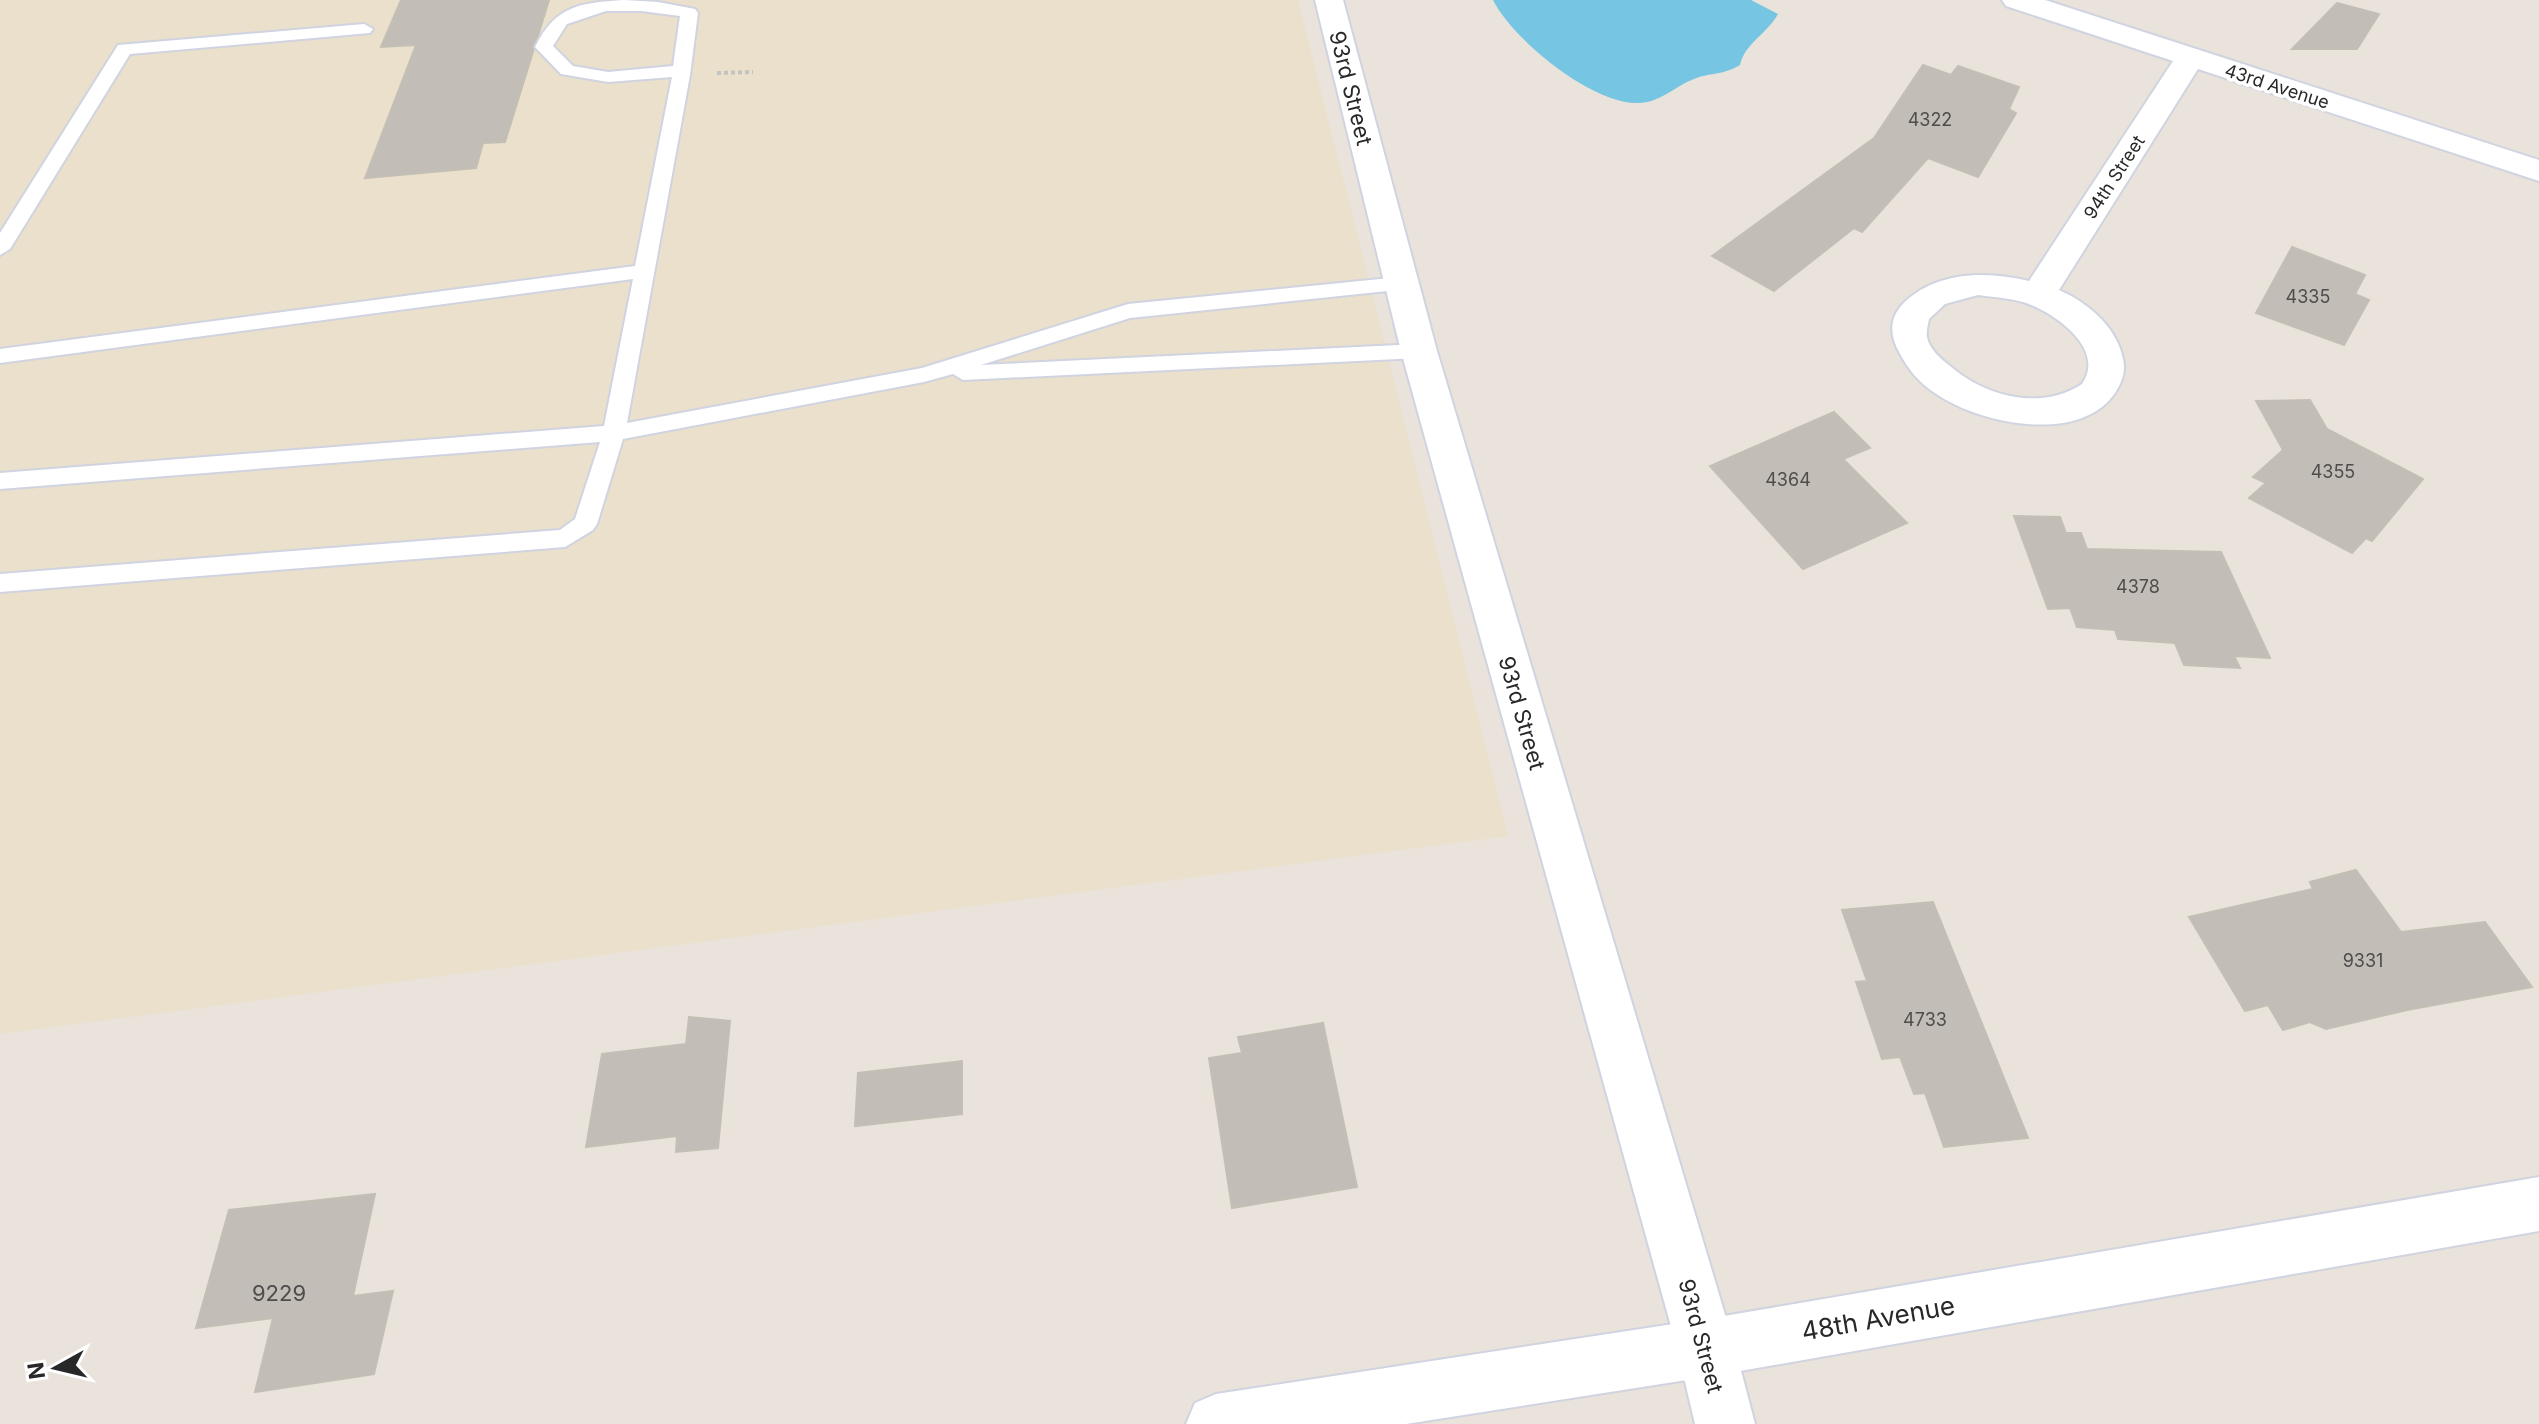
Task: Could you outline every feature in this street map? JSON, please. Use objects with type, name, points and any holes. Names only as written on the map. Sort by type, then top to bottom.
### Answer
[{"type":"street","name":"93rd Street","points":[[1329,0],[1400,284],[1706,1348],[1725,1424]]},
{"type":"street","name":"43rd Avenue","points":[[2016,0],[2539,171]]},
{"type":"street","name":"94th Street","points":[[2038,295],[2190,58]]},
{"type":"street","points":[[1978,284],[2008,286],[2038,295],[2080,320],[2092,330],[2106,351],[2108,373],[2098,392],[2077,406],[2036,412],[2012,411],[1977,401],[1948,387],[1926,368],[1912,348],[1908,328],[1914,310],[1929,296],[1951,287],[1978,284]]},
{"type":"street","name":"48th Avenue","points":[[1216,1424],[1706,1348],[2539,1204]]},
{"type":"lane","points":[[0,583],[565,538],[585,524],[614,433],[681,71],[689,13],[655,4],[621,3],[586,9],[560,21],[544,47],[567,70],[608,77],[681,71]]},
{"type":"lane","points":[[0,249],[124,49],[364,29]]},
{"type":"lane","points":[[0,356],[644,271]]},
{"type":"lane","points":[[0,481],[614,433],[924,375],[1128,311],[1400,284]]},
{"type":"lane","points":[[924,375],[1419,351]]},
{"type":"shaded area","points":[[0,0],[1298,0],[1508,836],[0,1034]]},
{"type":"water","points":[[1493,0],[1751,0],[1778,14],[1751,44],[1740,65],[1694,79],[1660,97],[1638,103],[1619,101],[1599,93],[1556,67],[1518,33]]},
{"type":"building","points":[[401,0],[549,0],[505,142],[483,143],[476,168],[365,178],[416,45],[381,47]]},
{"type":"building","points":[[2337,3],[2379,14],[2357,49],[2292,49]]},
{"type":"building","points":[[1923,65],[1951,75],[1958,66],[2019,87],[2009,109],[2016,113],[1978,177],[1928,158],[1862,232],[1854,228],[1774,291],[1712,256],[1874,138]]},
{"type":"building","points":[[2292,247],[2365,275],[2355,294],[2369,300],[2344,345],[2256,313]]},
{"type":"building","points":[[2310,400],[2327,429],[2423,479],[2372,541],[2366,538],[2352,553],[2249,498],[2266,483],[2253,477],[2283,450],[2256,401]]},
{"type":"building","points":[[1834,412],[1870,448],[1843,459],[1907,523],[1803,569],[1710,466]]},
{"type":"building","points":[[2014,516],[2060,517],[2066,533],[2081,533],[2087,549],[2221,552],[2270,658],[2234,656],[2240,668],[2184,665],[2175,643],[2118,639],[2115,630],[2077,627],[2070,608],[2048,609]]},
{"type":"building","points":[[2356,870],[2401,932],[2485,922],[2532,987],[2407,1010],[2326,1029],[2310,1022],[2283,1030],[2268,1005],[2245,1011],[2189,917],[2313,889],[2310,882]]},
{"type":"building","points":[[1933,902],[2028,1138],[1944,1147],[1925,1093],[1914,1094],[1900,1057],[1882,1059],[1856,982],[1867,981],[1842,910]]},
{"type":"building","points":[[689,1017],[730,1021],[718,1148],[676,1152],[677,1136],[586,1147],[602,1054],[686,1044]]},
{"type":"building","points":[[1323,1023],[1357,1187],[1232,1208],[1209,1058],[1242,1053],[1238,1037]]},
{"type":"building","points":[[962,1061],[962,1114],[855,1126],[858,1073]]},
{"type":"building","points":[[375,1194],[353,1296],[393,1291],[374,1374],[255,1392],[273,1318],[196,1328],[229,1210]]}]
